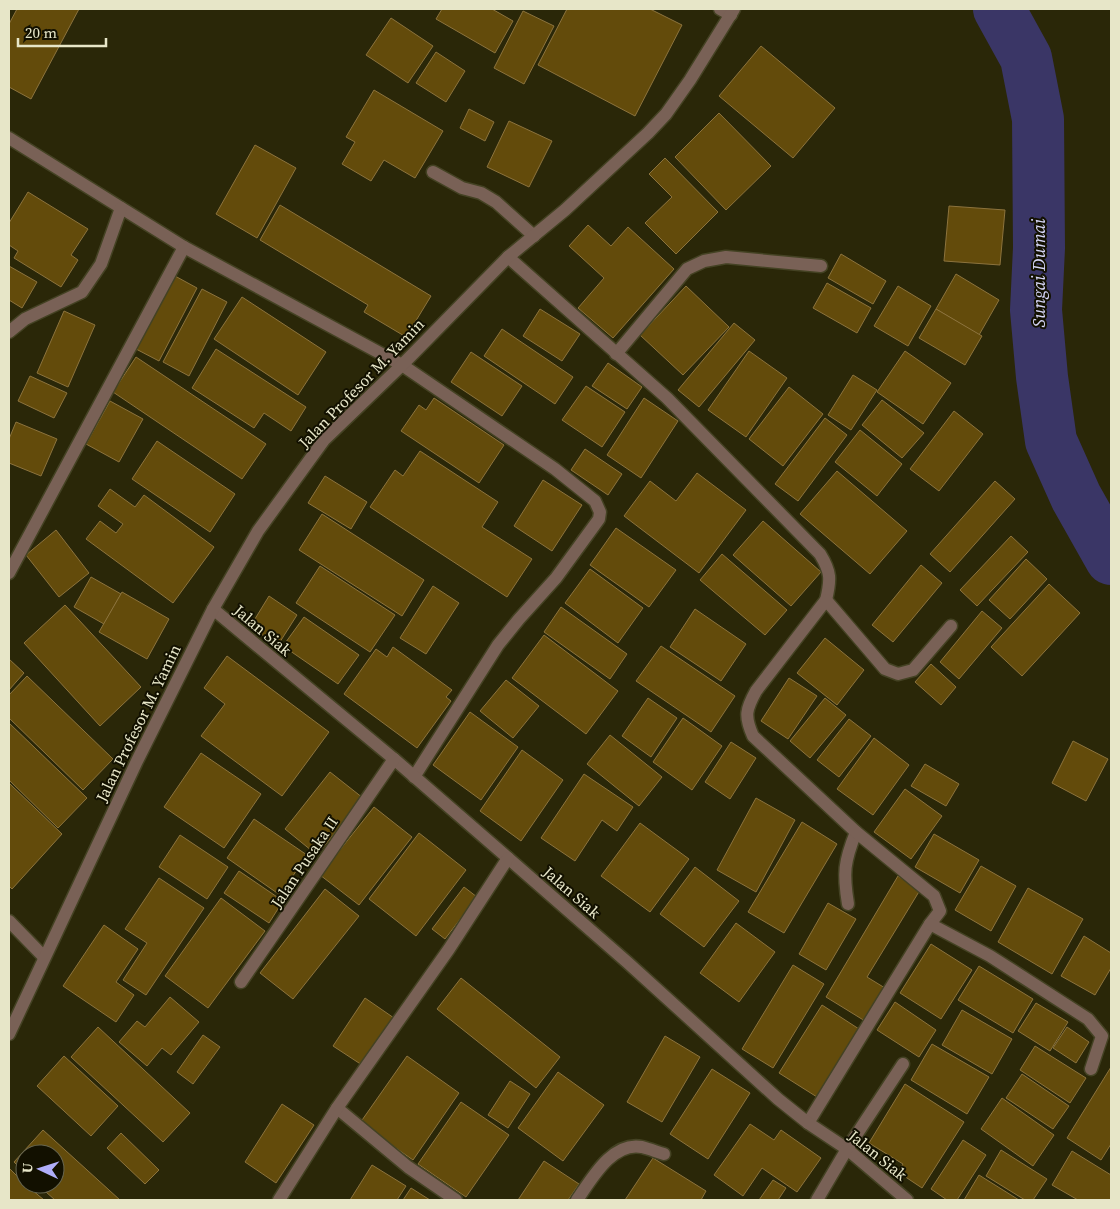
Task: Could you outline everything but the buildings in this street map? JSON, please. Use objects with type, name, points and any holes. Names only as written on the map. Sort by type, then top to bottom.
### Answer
[{"type":"street","name":"Jalan Profesor M. Yamin","points":[[9,1034],[137,761],[213,610],[258,531],[324,440],[402,365],[508,257],[607,173],[666,114],[690,80],[729,11]]},
{"type":"street","points":[[9,138],[184,247],[402,365],[555,469],[594,501],[600,512],[599,519],[556,578],[519,619],[498,646],[414,777]]},
{"type":"street","points":[[433,172],[462,188],[481,194],[496,202],[534,236]]},
{"type":"street","points":[[9,332],[26,319],[82,292],[101,264],[121,208]]},
{"type":"street","points":[[9,573],[184,247]]},
{"type":"street","points":[[508,257],[667,398],[820,554],[829,569],[830,582],[826,600],[756,691],[750,703],[746,721],[753,736],[856,832],[934,896],[940,911],[930,924],[808,1123]]},
{"type":"street","points":[[616,354],[687,269],[704,261],[726,257],[821,266]]},
{"type":"street","points":[[826,600],[885,669],[898,674],[913,670],[951,626]]},
{"type":"street","name":"Jalan Siak","points":[[213,610],[394,759],[627,962],[778,1099],[808,1123],[847,1149],[907,1200]]},
{"type":"street","name":"Jalan Pusaka II","points":[[242,982],[394,759]]},
{"type":"street","points":[[848,904],[844,878],[845,864],[856,832]]},
{"type":"street","points":[[279,1200],[337,1108],[449,949],[508,858]]},
{"type":"street","points":[[9,921],[44,958]]},
{"type":"street","points":[[930,924],[990,956],[1088,1019],[1102,1036],[1091,1069]]},
{"type":"street","points":[[817,1200],[847,1149],[903,1064]]},
{"type":"street","points":[[337,1108],[408,1167],[456,1200]]},
{"type":"street","points":[[577,1200],[598,1169],[608,1158],[627,1148],[641,1146],[664,1154]]},
{"type":"waterway","name":"Sungai Dumai","points":[[999,9],[1026,58],[1038,119],[1039,248],[1036,310],[1042,377],[1051,441],[1076,497],[1111,559]]}]
